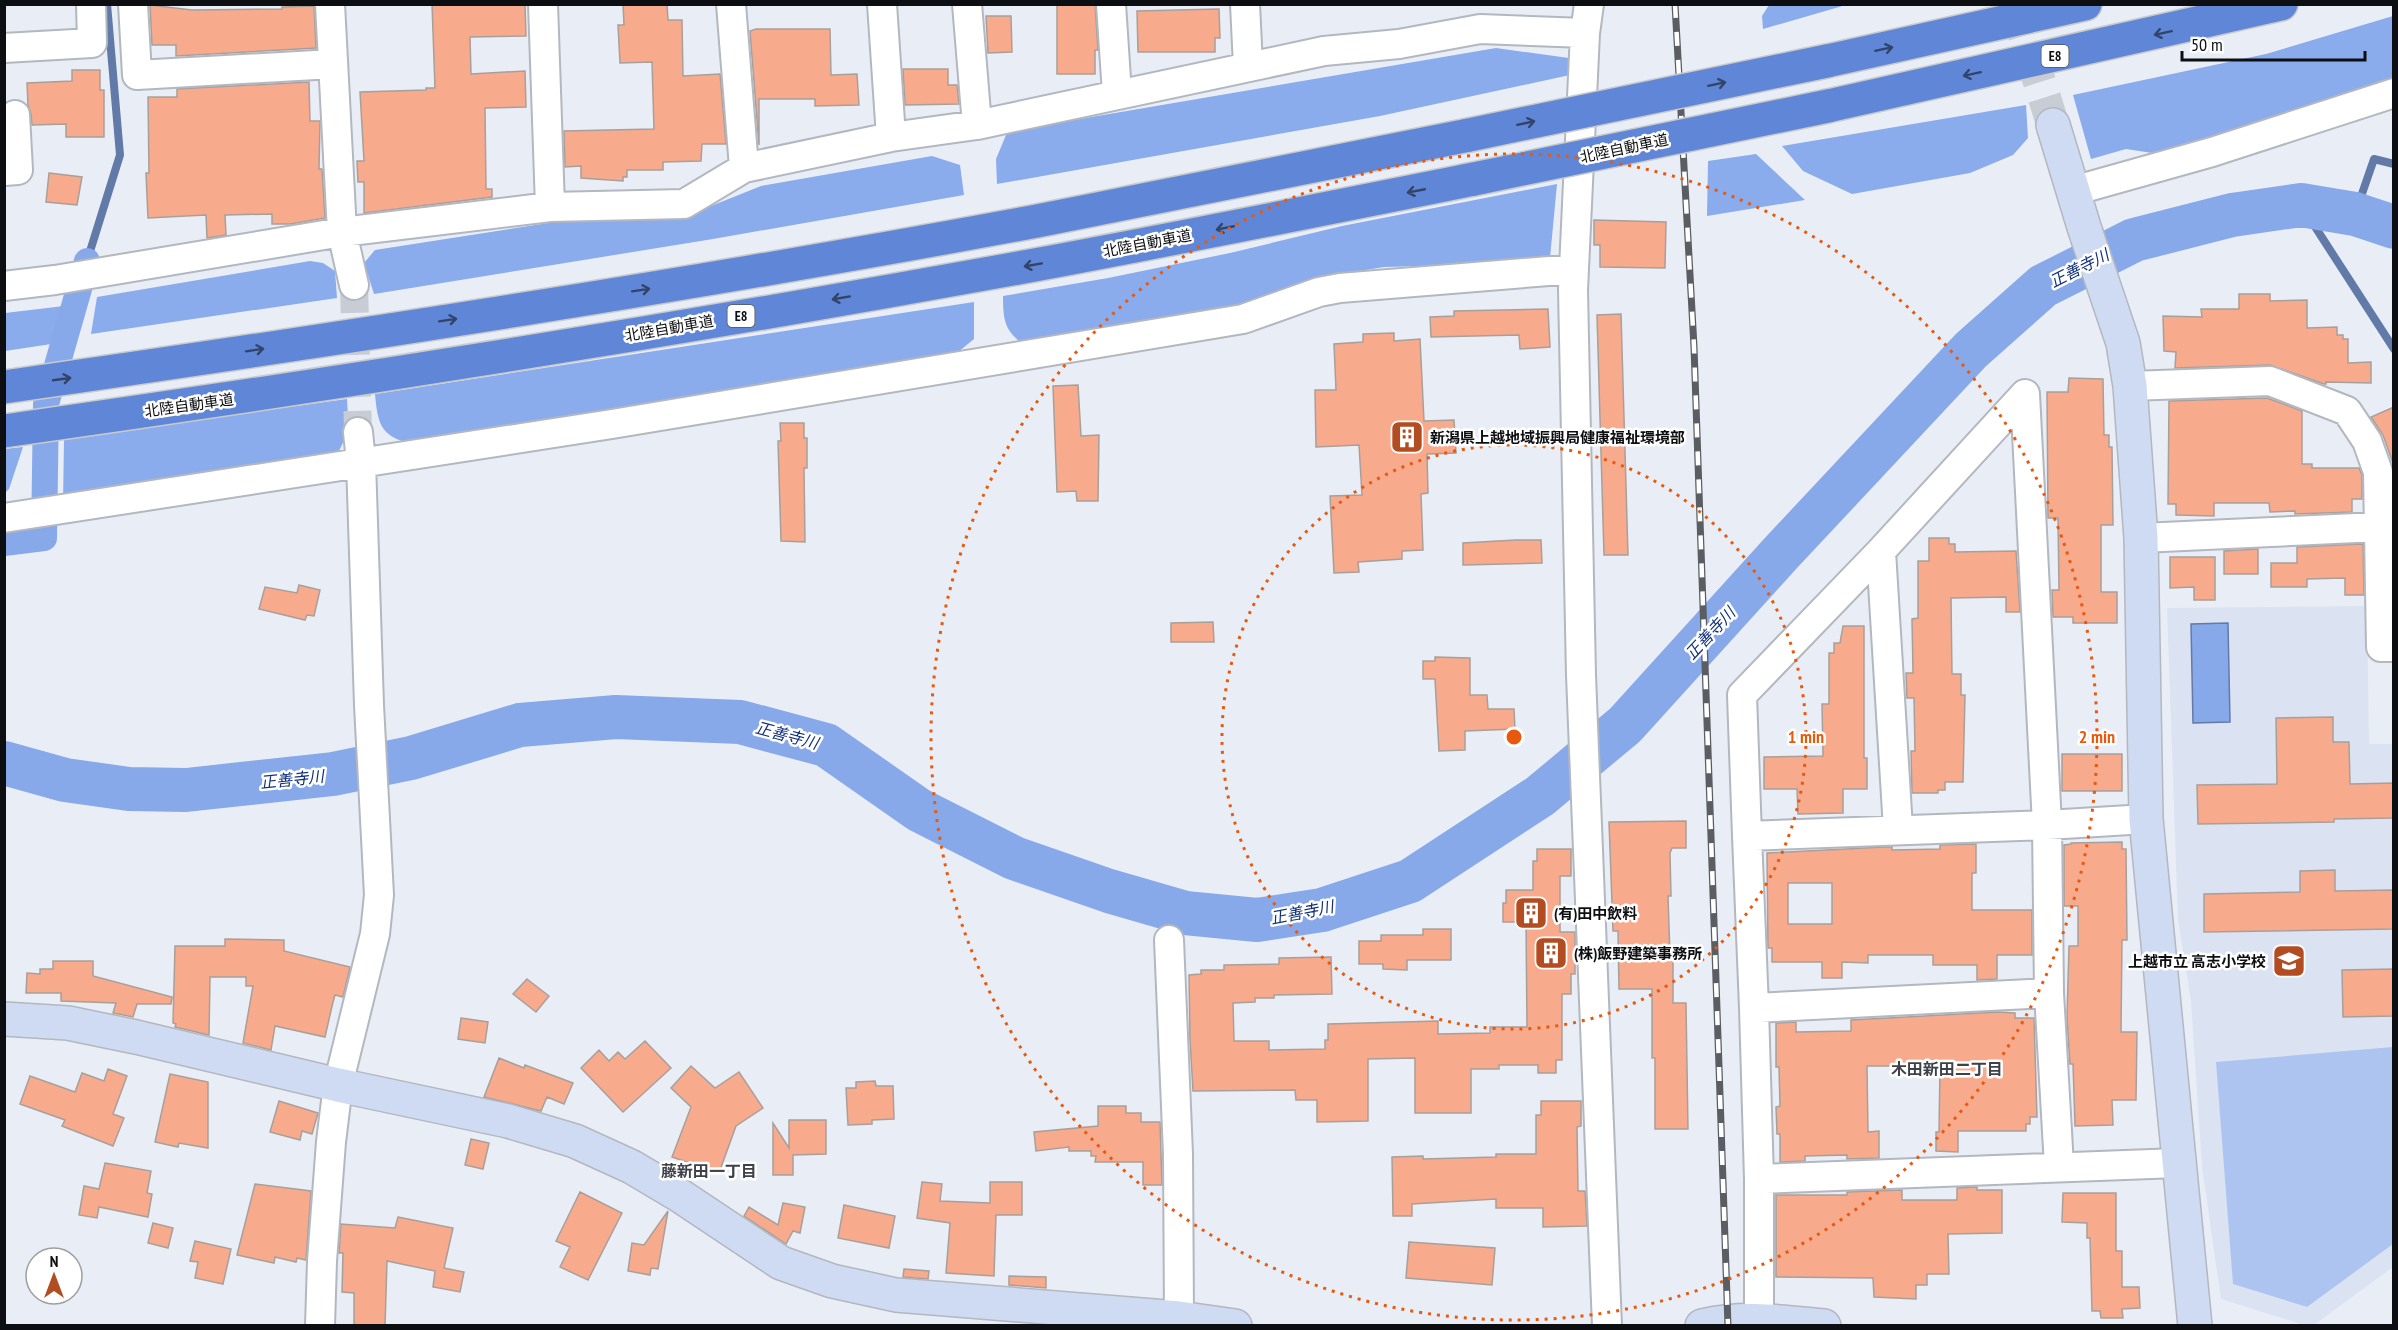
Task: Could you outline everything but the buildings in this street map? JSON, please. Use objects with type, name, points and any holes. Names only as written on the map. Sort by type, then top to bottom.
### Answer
[{"type":"highway","points":[[4,387],[655,288],[1036,221],[1827,61],[2085,4]]},
{"type":"highway","name":"北陸自動車道","points":[[4,431],[229,399],[664,329],[1040,264],[1474,179],[1828,106],[2281,4]]},
{"type":"street","points":[[4,48],[92,43],[91,4]]},
{"type":"street","points":[[133,4],[136,75],[333,64]]},
{"type":"street","points":[[330,4],[342,232],[354,285]]},
{"type":"street","points":[[543,4],[550,207]]},
{"type":"street","points":[[731,4],[744,168]]},
{"type":"street","points":[[882,4],[891,137]]},
{"type":"street","points":[[967,4],[977,125]]},
{"type":"street","points":[[1111,4],[1117,94]]},
{"type":"street","points":[[1245,4],[1248,66]]},
{"type":"street","points":[[1589,4],[1574,268],[1581,675],[1607,1326]]},
{"type":"street","points":[[4,286],[66,278],[342,232],[550,207],[684,204],[744,168],[891,137],[977,125],[1324,51],[1399,44],[1480,29],[1586,33]]},
{"type":"street","points":[[2073,191],[2212,152],[2394,93]]},
{"type":"street","points":[[4,171],[18,170],[15,115]]},
{"type":"street","points":[[2053,125],[2123,343],[2130,386],[2141,538],[2146,819],[2195,1326]]},
{"type":"street","points":[[4,518],[623,422],[1243,320],[1320,292],[1340,288],[1574,268]]},
{"type":"street","points":[[2130,386],[2270,381],[2347,411],[2367,441],[2378,472],[2381,646],[2394,647]]},
{"type":"street","points":[[1760,1320],[1759,1179],[1742,695],[1881,551],[2025,394],[2047,825],[2049,993],[2059,1166]]},
{"type":"street","points":[[320,1326],[324,1237],[338,1085],[375,934],[379,895],[372,786],[361,462],[358,432]]},
{"type":"street","points":[[2141,538],[2378,527]]},
{"type":"street","points":[[1881,551],[1899,830]]},
{"type":"street","points":[[1748,836],[2146,819]]},
{"type":"street","points":[[1169,940],[1178,1154],[1179,1317]]},
{"type":"street","points":[[1754,1008],[2049,993]]},
{"type":"street","points":[[4,1019],[68,1023],[338,1085],[508,1121],[575,1141],[632,1167],[781,1263],[832,1281],[896,1295],[1179,1317],[1235,1326]]},
{"type":"street","points":[[1759,1179],[2178,1162]]},
{"type":"street","points":[[1702,1326],[1728,1320],[1760,1320],[1824,1326]]},
{"type":"shaded area","points":[[1769,5],[1846,5],[1763,29],[1762,16]]},
{"type":"shaded area","points":[[2393,16],[2393,80],[2159,154],[2126,149],[2091,159],[2073,95],[2266,54]]},
{"type":"shaded area","points":[[1496,48],[1576,59],[1570,75],[1380,116],[997,184],[996,159],[1006,135],[1027,128]]},
{"type":"shaded area","points":[[2026,105],[2028,138],[2013,155],[1970,173],[1852,194],[1803,171],[1782,146]]},
{"type":"shaded area","points":[[1756,154],[1805,200],[1707,216],[1708,161]]},
{"type":"shaded area","points":[[932,156],[960,165],[964,195],[713,239],[374,294],[364,263],[375,250],[567,220],[686,216],[761,186]]},
{"type":"shaded area","points":[[1557,184],[1550,258],[1495,264],[1384,267],[1311,279],[1214,313],[1026,346],[1009,331],[1005,319],[1003,296],[1108,278],[1230,253],[1342,226]]},
{"type":"shaded area","points":[[310,261],[323,263],[335,271],[337,298],[91,334],[97,297]]},
{"type":"shaded area","points":[[974,302],[974,339],[952,357],[416,445],[389,434],[380,423],[378,415],[375,394]]},
{"type":"shaded area","points":[[64,306],[58,343],[5,351],[5,313]]},
{"type":"shaded area","points":[[347,399],[346,433],[332,464],[63,506],[64,438]]},
{"type":"shaded area","points":[[23,447],[9,489],[5,493],[5,449]]},
{"type":"shaded area","name":"上越市立 高志小学校","points":[[2367,606],[2369,744],[2394,744],[2393,1267],[2314,1325],[2304,1325],[2221,1299],[2202,1167],[2191,1001],[2178,920],[2167,608]]},
{"type":"shaded area","points":[[2228,623],[2230,722],[2193,723],[2191,624]]},
{"type":"shaded area","points":[[2393,1047],[2393,1244],[2307,1307],[2233,1284],[2216,1062]]},
{"type":"waterway","points":[[87,261],[120,155],[107,4]]},
{"type":"waterway","points":[[2355,214],[2374,159],[2394,164]]},
{"type":"waterway","points":[[2301,205],[2394,349]]},
{"type":"waterway","name":"正善寺川","points":[[4,763],[65,780],[129,789],[186,790],[333,774],[411,758],[520,725],[616,717],[740,722],[826,745],[919,810],[1014,858],[1109,891],[1185,913],[1257,920],[1322,910],[1410,881],[1540,796],[1625,725],[1780,554],[1971,350],[2043,286],[2134,240],[2232,215],[2301,205],[2355,214],[2394,227]]},
{"type":"waterway","points":[[4,543],[44,538],[46,404],[87,261]]},
{"type":"tunnel","points":[[2015,4],[2053,125]]},
{"type":"tunnel","points":[[354,285],[358,432]]},
{"type":"railway","points":[[1675,4],[1694,347],[1728,1326]]},
{"type":"place","name":"新潟県上越地域振興局健康福祉環境部","points":[[1407,437]]},
{"type":"place","name":"(有)田中飲料","points":[[1531,913]]},
{"type":"place","name":"(株)飯野建築事務所","points":[[1551,953]]},
{"type":"place","name":"上越市立 高志小学校","points":[[2289,961]]},
{"type":"district","name":"木田新田二丁目","points":[[1947,1069]]},
{"type":"district","name":"藤新田一丁目","points":[[709,1171]]}]
